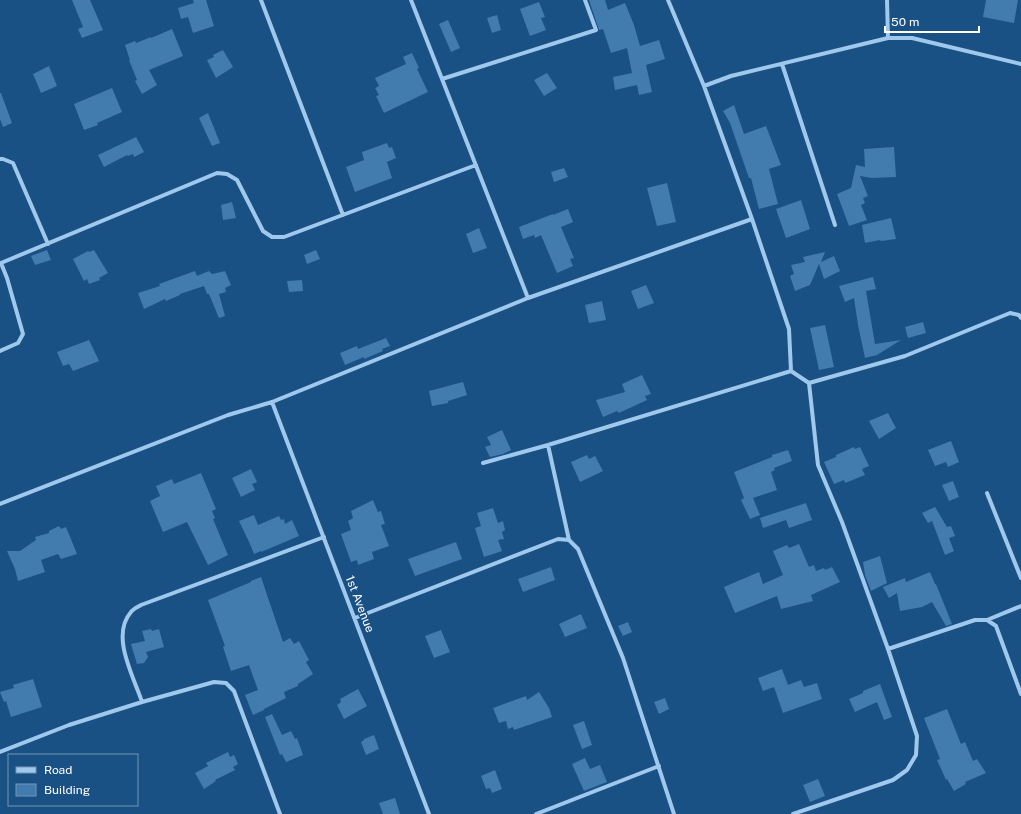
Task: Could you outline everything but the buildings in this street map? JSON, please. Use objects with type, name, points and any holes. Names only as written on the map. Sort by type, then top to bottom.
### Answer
[{"type":"street","points":[[261,0],[343,216]]},
{"type":"street","points":[[411,0],[528,298]]},
{"type":"street","points":[[442,79],[596,30],[585,0]]},
{"type":"street","points":[[668,0],[704,86],[752,219],[789,329],[791,371]]},
{"type":"street","points":[[887,0],[888,38]]},
{"type":"street","points":[[704,86],[731,76],[888,38],[912,38],[1021,64]]},
{"type":"street","points":[[782,64],[836,225]]},
{"type":"street","points":[[0,160],[3,159],[13,163],[48,244]]},
{"type":"street","points":[[0,351],[18,343],[23,334],[7,278],[1,263],[217,174],[227,174],[237,180],[263,231],[272,237],[284,237],[476,165]]},
{"type":"street","points":[[0,504],[228,415],[272,402],[528,298],[752,219]]},
{"type":"street","points":[[791,371],[809,383],[905,356],[1010,313],[1019,315],[1021,318]]},
{"type":"street","points":[[483,463],[548,445],[791,371]]},
{"type":"street","points":[[793,814],[893,780],[907,770],[916,755],[917,736],[888,649],[842,522],[818,465],[809,383]]},
{"type":"street","name":"1st Avenue","points":[[272,402],[429,814]]},
{"type":"street","points":[[548,445],[569,540],[578,549],[623,658],[674,814]]},
{"type":"street","points":[[988,493],[1021,578]]},
{"type":"street","points":[[142,702],[129,668],[122,640],[124,625],[131,612],[141,604],[324,536]]},
{"type":"street","points":[[355,618],[558,539],[569,540]]},
{"type":"street","points":[[888,649],[976,620],[987,620],[1021,606]]},
{"type":"street","points":[[987,620],[996,626],[1021,694]]},
{"type":"street","points":[[0,752],[69,725],[142,702],[214,682],[226,683],[234,691],[280,814]]},
{"type":"street","points":[[536,814],[659,766]]}]
